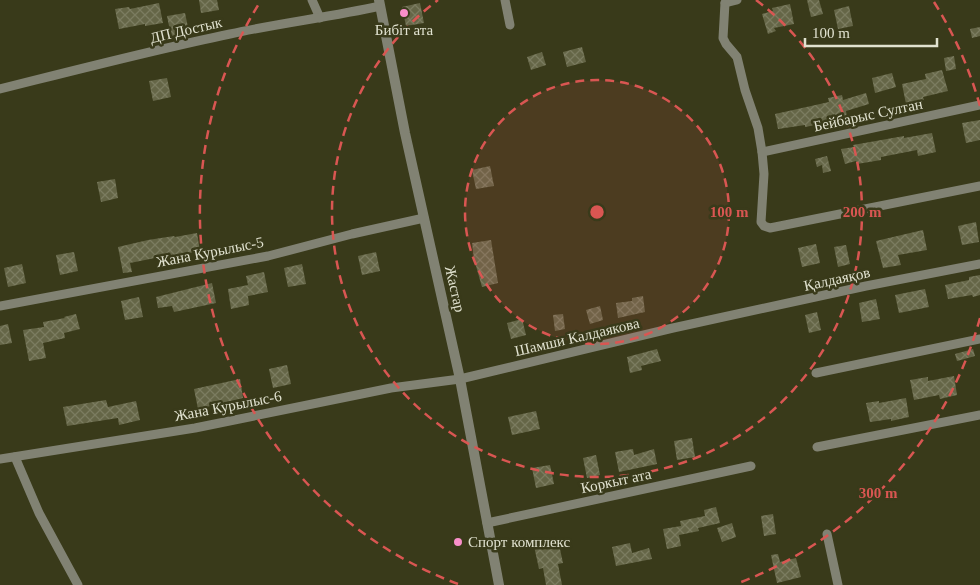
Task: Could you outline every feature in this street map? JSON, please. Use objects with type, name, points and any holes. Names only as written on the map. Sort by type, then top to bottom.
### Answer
[{"type":"street","points":[[312,0],[320,18]]},
{"type":"street","points":[[505,0],[510,25]]},
{"type":"street","points":[[737,0],[724,2],[724,38],[726,44],[737,57],[745,90],[758,128],[764,174],[761,222],[764,226],[770,228],[980,186]]},
{"type":"street","name":"ДП Достык","points":[[0,89],[232,33],[367,10],[380,3]]},
{"type":"street","name":"Жастар","points":[[380,3],[405,133],[460,379],[499,585]]},
{"type":"street","name":"Бейбарыс Султан","points":[[762,152],[980,105]]},
{"type":"street","name":"Жана Курылыс-5","points":[[0,306],[268,256],[424,218]]},
{"type":"street","name":"Қалдаяқов","points":[[701,322],[866,286],[980,264]]},
{"type":"street","name":"Шамши Калдаякова","points":[[460,379],[701,322]]},
{"type":"street","points":[[816,373],[980,339]]},
{"type":"street","name":"Жана Курылыс-6","points":[[0,459],[195,428],[391,388],[460,379]]},
{"type":"street","points":[[817,447],[980,415]]},
{"type":"street","points":[[15,457],[39,513],[78,585]]},
{"type":"street","name":"Коркыт ата","points":[[487,523],[751,466]]},
{"type":"street","points":[[827,534],[838,585]]},
{"type":"building","points":[[199,0],[217,0],[219,10],[201,13]]},
{"type":"building","points":[[807,0],[819,0],[823,14],[811,17]]},
{"type":"building","points":[[159,3],[163,23],[119,29],[115,9],[129,7],[130,9]]},
{"type":"building","points":[[420,3],[424,23],[406,26],[402,7]]},
{"type":"building","points":[[790,4],[794,24],[774,28],[776,31],[768,34],[762,14],[773,11],[772,8]]},
{"type":"building","points":[[849,6],[853,26],[838,29],[834,10]]},
{"type":"building","points":[[185,13],[189,32],[171,36],[167,16]]},
{"type":"building","points":[[980,27],[980,36],[972,38],[970,29]]},
{"type":"building","points":[[582,47],[586,62],[567,67],[563,52]]},
{"type":"building","points":[[542,52],[546,65],[531,70],[527,57]]},
{"type":"building","points":[[954,56],[956,69],[946,71],[944,58]]},
{"type":"building","points":[[942,70],[948,91],[923,97],[924,100],[906,104],[902,84],[926,79],[925,74]]},
{"type":"building","points":[[892,73],[896,87],[875,93],[872,78]]},
{"type":"building","points":[[167,78],[171,97],[153,101],[149,81]]},
{"type":"building","points":[[866,93],[869,104],[846,111],[847,119],[805,127],[805,125],[778,129],[775,114],[829,102],[828,98],[842,95],[843,100]]},
{"type":"building","points":[[980,120],[980,140],[966,143],[962,123]]},
{"type":"building","points":[[932,133],[936,152],[918,156],[917,150],[881,157],[881,160],[857,164],[856,161],[845,164],[841,149],[904,136],[904,138]]},
{"type":"building","points":[[827,156],[831,171],[823,173],[822,165],[817,167],[815,159]]},
{"type":"building","points":[[490,166],[494,186],[476,189],[472,170]]},
{"type":"building","points":[[115,179],[118,198],[101,202],[97,182]]},
{"type":"building","points":[[976,222],[979,242],[962,245],[958,226]]},
{"type":"building","points":[[923,230],[927,250],[898,255],[901,265],[883,268],[876,241]]},
{"type":"building","points":[[197,233],[200,251],[178,255],[179,259],[161,262],[160,257],[130,263],[132,272],[123,273],[118,247],[148,240]]},
{"type":"building","points":[[491,240],[498,283],[482,287],[474,259],[472,243]]},
{"type":"building","points":[[816,244],[820,263],[802,267],[798,248]]},
{"type":"building","points":[[846,245],[850,264],[838,267],[834,247]]},
{"type":"building","points":[[74,252],[78,271],[60,275],[56,255]]},
{"type":"building","points":[[376,252],[380,271],[362,275],[358,256]]},
{"type":"building","points":[[22,264],[26,283],[8,287],[4,268]]},
{"type":"building","points":[[302,264],[306,284],[288,287],[284,268]]},
{"type":"building","points":[[264,272],[268,292],[248,296],[249,305],[231,309],[228,289],[248,285],[246,276]]},
{"type":"building","points":[[980,275],[980,295],[948,299],[945,285],[969,280],[969,277]]},
{"type":"building","points":[[212,283],[216,303],[174,312],[172,306],[158,308],[156,297]]},
{"type":"building","points":[[925,289],[929,307],[899,313],[895,295]]},
{"type":"building","points":[[643,296],[645,312],[618,318],[616,303],[632,301],[632,298]]},
{"type":"building","points":[[139,297],[143,317],[125,320],[121,301]]},
{"type":"building","points":[[876,299],[880,319],[862,322],[859,303]]},
{"type":"building","points":[[600,306],[603,320],[590,324],[586,310]]},
{"type":"building","points":[[817,312],[821,330],[809,333],[805,315]]},
{"type":"building","points":[[76,314],[80,329],[64,333],[65,338],[43,343],[46,358],[29,361],[23,330],[44,327],[43,322]]},
{"type":"building","points":[[563,314],[565,329],[555,331],[553,315]]},
{"type":"building","points":[[522,319],[526,335],[511,339],[507,323]]},
{"type":"building","points":[[8,324],[12,343],[0,345],[0,326]]},
{"type":"building","points":[[657,349],[661,361],[641,366],[642,370],[630,373],[627,357]]},
{"type":"building","points":[[973,349],[975,356],[957,361],[955,354]]},
{"type":"building","points":[[287,365],[291,384],[273,388],[269,369]]},
{"type":"building","points":[[954,376],[957,395],[940,399],[939,395],[914,400],[910,380],[928,377],[928,381]]},
{"type":"building","points":[[240,379],[243,398],[198,409],[194,389]]},
{"type":"building","points":[[906,398],[909,417],[891,421],[891,419],[870,422],[866,403],[879,401],[879,403]]},
{"type":"building","points":[[106,400],[108,407],[136,401],[140,420],[119,425],[118,418],[67,426],[63,407]]},
{"type":"building","points":[[536,411],[540,429],[512,435],[508,417]]},
{"type":"building","points":[[692,438],[695,457],[677,460],[674,441]]},
{"type":"building","points":[[633,449],[634,455],[654,449],[657,464],[619,472],[615,452]]},
{"type":"building","points":[[596,455],[600,475],[587,478],[583,458]]},
{"type":"building","points":[[550,465],[554,484],[536,488],[532,468]]},
{"type":"building","points":[[716,507],[720,523],[698,528],[699,531],[679,535],[681,546],[667,549],[663,529],[681,526],[680,521],[705,516],[704,510]]},
{"type":"building","points":[[773,514],[776,534],[764,536],[761,516]]},
{"type":"building","points":[[732,523],[736,537],[722,542],[717,528]]},
{"type":"building","points":[[558,540],[563,563],[558,564],[562,585],[546,585],[543,568],[539,569],[534,546]]},
{"type":"building","points":[[630,543],[632,553],[649,548],[652,559],[616,566],[612,547]]},
{"type":"building","points":[[778,554],[780,562],[796,558],[801,577],[777,583],[771,555]]},
{"type":"place","name":"Бибіт ата","points":[[404,13]]},
{"type":"place","name":"Спорт комплекс","points":[[458,542]]}]
